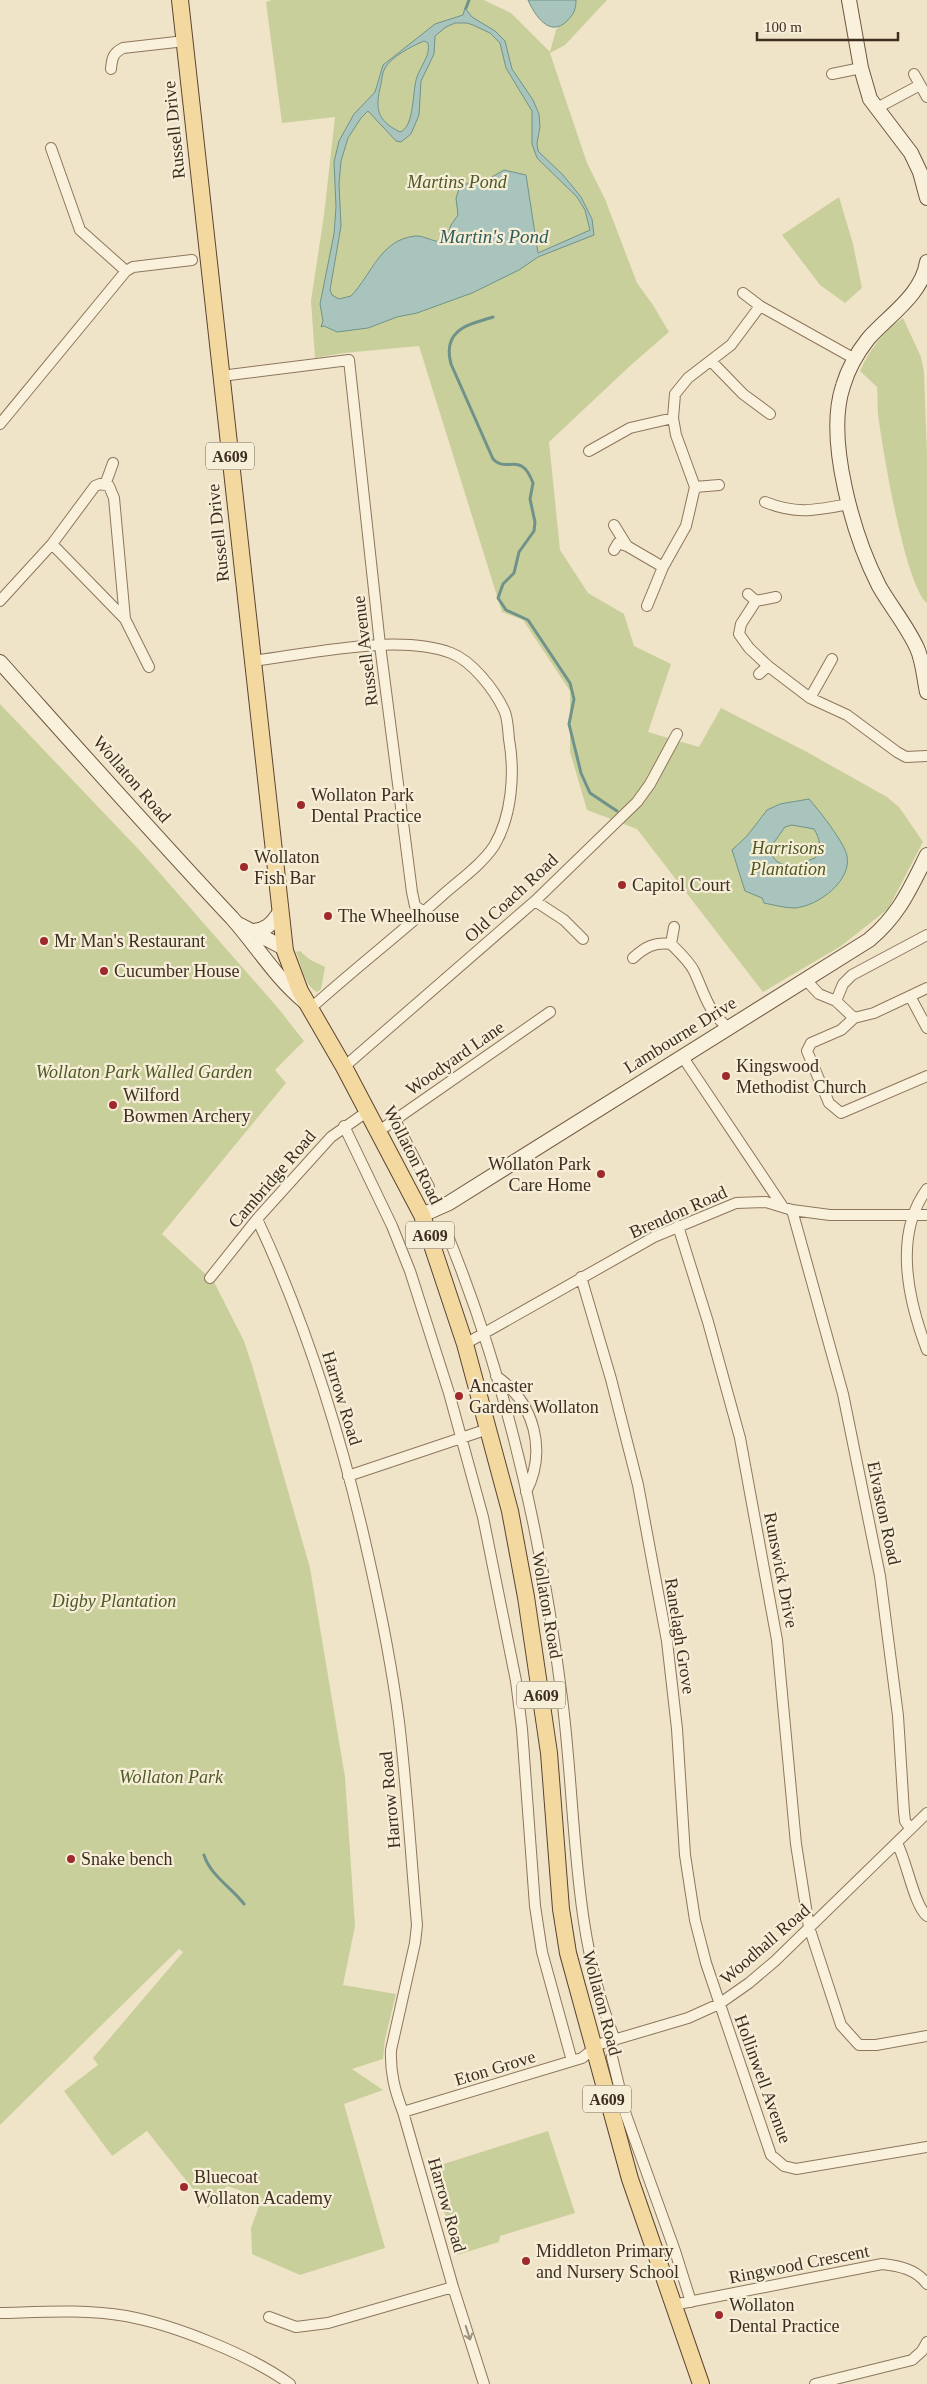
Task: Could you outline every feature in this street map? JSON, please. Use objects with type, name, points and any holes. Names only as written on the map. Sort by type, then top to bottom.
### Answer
[{"type":"main road","name":"Russell Drive","points":[[180,0],[280,912]]},
{"type":"main road","name":"Wollaton Road","points":[[280,912],[284,949],[293,978],[379,1131],[422,1214],[466,1344],[510,1511],[539,1678],[549,1752],[564,1933],[630,2179],[701,2384]]},
{"type":"street","points":[[849,0],[861,68],[870,99],[911,153],[920,172],[927,198]]},
{"type":"street","points":[[111,69],[112,58],[116,51],[123,48],[185,41]]},
{"type":"street","points":[[832,74],[861,68]]},
{"type":"street","points":[[914,74],[926,97]]},
{"type":"street","points":[[877,108],[920,85]]},
{"type":"street","points":[[51,148],[58,184],[80,230],[126,271]]},
{"type":"street","points":[[0,424],[126,271],[133,267],[192,260]]},
{"type":"street","points":[[927,262],[923,285],[868,340],[855,359],[843,386],[837,410],[838,447],[849,504],[862,549],[876,580],[922,647],[927,692]]},
{"type":"street","points":[[743,294],[760,306],[855,359]]},
{"type":"street","points":[[660,602],[649,602],[663,567],[686,526],[695,487],[676,435],[673,418],[675,394],[688,378],[731,345],[760,306]]},
{"type":"street","name":"Russell Avenue","points":[[221,376],[349,360],[380,645],[412,892],[415,906],[424,912]]},
{"type":"street","points":[[711,361],[762,413]]},
{"type":"street","points":[[589,451],[630,428],[673,418]]},
{"type":"street","points":[[105,485],[113,463]]},
{"type":"street","points":[[0,602],[52,544],[95,486],[100,484],[109,486],[114,498],[125,619]]},
{"type":"street","points":[[695,487],[719,485]]},
{"type":"street","points":[[764,502],[783,510],[800,512],[849,504]]},
{"type":"street","points":[[614,525],[627,546]]},
{"type":"street","points":[[614,550],[618,543],[627,546],[663,567]]},
{"type":"street","points":[[52,544],[125,619],[149,667]]},
{"type":"street","points":[[776,597],[752,597],[742,624],[734,635],[768,666],[810,698],[847,715],[906,757],[927,756]]},
{"type":"street","points":[[252,662],[380,645],[417,644],[452,653],[483,676],[505,711],[511,749],[510,793],[504,825],[493,846],[480,862],[424,912],[308,1006]]},
{"type":"street","points":[[810,698],[832,659]]},
{"type":"street","name":"Wollaton Road","points":[[0,662],[162,844],[235,922],[265,961],[290,989],[308,1006]]},
{"type":"street","points":[[759,674],[768,666]]},
{"type":"street","name":"Old Coach Road","points":[[344,1067],[535,901],[637,802],[650,784],[677,734]]},
{"type":"street","name":"Lambourne Drive","points":[[422,1214],[449,1203],[869,940],[887,926],[896,913],[927,855]]},
{"type":"street","points":[[535,901],[564,920],[583,939]]},
{"type":"street","points":[[250,931],[260,931],[267,927],[280,912]]},
{"type":"street","name":"Wollaton Road","points":[[235,922],[284,949]]},
{"type":"street","points":[[671,944],[674,927]]},
{"type":"street","points":[[570,942],[575,931]]},
{"type":"street","points":[[836,1001],[843,984],[852,974],[927,934]]},
{"type":"street","points":[[633,958],[642,950],[652,945],[660,943],[671,944],[693,970],[703,996],[714,1014],[728,1027]]},
{"type":"street","points":[[265,961],[280,958],[284,949]]},
{"type":"street","points":[[805,979],[820,994],[836,1001],[854,1018]]},
{"type":"street","points":[[927,988],[874,1013],[854,1018],[841,1030],[811,1043],[808,1047],[808,1056],[829,1103],[836,1111],[846,1112],[927,1076]]},
{"type":"street","points":[[910,996],[927,1028]]},
{"type":"street","name":"Woodyard Lane","points":[[379,1131],[550,1012]]},
{"type":"street","name":"Elvaston Road","points":[[682,1056],[787,1208],[843,1394],[880,1576],[898,1716],[905,1821],[910,1828]]},
{"type":"street","name":"Cambridge Road","points":[[210,1278],[257,1219],[331,1136],[368,1111]]},
{"type":"street","name":"Wollaton Road","points":[[395,1120],[429,1187]]},
{"type":"street","points":[[344,1126],[389,1218],[410,1271],[462,1439],[483,1516],[514,1669],[522,1729],[535,1906],[542,1952],[572,2061]]},
{"type":"street","points":[[927,1189],[912,1214],[906,1244],[909,1282],[918,1328],[927,1350]]},
{"type":"street","name":"Brendon Road","points":[[466,1344],[580,1277],[654,1237],[736,1202],[766,1202],[787,1208],[830,1215],[927,1215]]},
{"type":"street","name":"Harrow Road","points":[[257,1219],[280,1267],[302,1324],[348,1476],[380,1612],[398,1720],[409,1812],[417,1925],[415,1944],[391,2050],[390,2064],[393,2085],[404,2112],[453,2287],[484,2384]]},
{"type":"street","name":"Runswick Drive","points":[[678,1226],[708,1322],[742,1448],[777,1640],[796,1844],[809,1927],[841,2024],[859,2045],[876,2045],[927,2036]]},
{"type":"street","name":"Wollaton Road","points":[[445,1229],[460,1267],[496,1376],[526,1492],[546,1595],[562,1697],[570,1766],[575,1857],[585,1930],[600,1998],[615,2040]]},
{"type":"street","name":"Ranelagh Grove","points":[[580,1277],[611,1379],[640,1495],[666,1641],[677,1730],[686,1855],[695,1920],[719,2004]]},
{"type":"street","points":[[496,1376],[522,1402],[534,1431],[536,1462],[526,1492]]},
{"type":"street","points":[[348,1476],[488,1429]]},
{"type":"street","name":"Woodhall Road","points":[[594,2050],[600,2044],[688,2018],[719,2004],[775,1961],[910,1828],[927,1814]]},
{"type":"street","points":[[896,1843],[904,1856],[919,1907],[927,1916]]},
{"type":"street","name":"Hollinwell Avenue","points":[[719,2004],[771,2155],[784,2166],[796,2169],[927,2147]]},
{"type":"street","name":"Eton Grove","points":[[404,2112],[572,2061],[587,2056],[594,2050]]},
{"type":"street","name":"Wollaton Road","points":[[612,2057],[626,2115],[675,2250],[691,2302]]},
{"type":"street","name":"Ringwood Crescent","points":[[673,2306],[882,2264],[901,2267],[925,2276]]},
{"type":"street","points":[[269,2317],[296,2327],[328,2323],[453,2287]]},
{"type":"street","points":[[0,2313],[52,2311],[126,2316],[225,2348],[256,2363],[290,2384]]},
{"type":"street","points":[[815,2384],[912,2360],[922,2351],[927,2342]]},
{"type":"green space","points":[[272,0],[484,0],[511,13],[550,52],[556,30],[576,7],[576,0],[607,0],[565,45],[550,53],[587,163],[605,199],[637,283],[669,332],[549,442],[560,550],[588,593],[624,614],[634,646],[671,664],[648,732],[699,747],[721,708],[807,752],[887,797],[899,807],[923,842],[888,909],[841,946],[763,992],[637,829],[587,810],[570,752],[570,691],[523,620],[502,612],[419,346],[344,353],[315,358],[311,301],[324,215],[335,117],[282,123],[266,2]]},
{"type":"green space","points":[[839,197],[853,244],[862,288],[845,303],[820,285],[782,235]]},
{"type":"green space","points":[[903,318],[921,357],[924,372],[927,456],[927,603],[919,591],[911,571],[896,514],[880,431],[877,387],[860,371],[878,342]]},
{"type":"green space","name":"Wollaton Park","points":[[0,704],[144,855],[278,1008],[304,1041],[275,1070],[286,1083],[162,1234],[214,1282],[244,1341],[310,1568],[345,1777],[355,1926],[343,1985],[396,1994],[385,2039],[383,2059],[352,2069],[383,2090],[344,2104],[385,2248],[300,2275],[252,2254],[251,2228],[262,2198],[227,2186],[208,2208],[147,2131],[112,2156],[64,2091],[98,2065],[93,2058],[183,1952],[179,1949],[0,2125]]},
{"type":"green space","points":[[300,951],[309,959],[325,967],[321,989],[317,992],[309,985],[304,974],[296,952]]},
{"type":"green space","points":[[548,2131],[575,2213],[500,2236],[499,2242],[457,2255],[431,2168]]},
{"type":"water","points":[[528,0],[576,0],[576,3],[574,11],[567,21],[561,26],[555,27],[549,26],[539,18]]},
{"type":"water","name":"Martin's Pond","points":[[465,8],[472,17],[495,31],[505,41],[512,69],[533,100],[539,114],[538,151],[563,175],[581,197],[592,219],[594,235],[538,257],[519,270],[472,293],[417,313],[397,317],[368,328],[337,332],[324,326],[321,327],[323,321],[320,304],[334,234],[336,207],[334,162],[339,141],[354,114],[375,92],[383,65],[435,24],[463,15]],"holes":[[[455,23],[473,25],[490,33],[500,43],[506,68],[532,111],[532,144],[537,158],[577,197],[585,210],[590,230],[538,253],[526,175],[504,170],[490,178],[474,179],[459,189],[456,198],[458,215],[451,225],[446,240],[434,241],[415,236],[393,244],[378,259],[351,296],[339,299],[332,295],[330,290],[341,226],[339,184],[341,161],[348,138],[368,111],[396,141],[401,142],[411,134],[419,115],[421,81],[434,54],[435,36],[446,27]],[[424,41],[428,43],[428,52],[415,83],[411,116],[405,129],[400,132],[386,123],[379,113],[378,100],[383,74],[388,64],[397,56]]]},
{"type":"water","points":[[809,799],[836,835],[847,856],[844,874],[832,891],[814,903],[795,908],[764,903],[762,898],[745,891],[732,850],[747,836],[767,810],[780,804]],"holes":[[[792,825],[814,829],[818,836],[819,844],[819,851],[815,858],[792,867],[774,859],[770,848],[785,827]]]},
{"type":"waterway","points":[[466,8],[469,0]]},
{"type":"waterway","points":[[493,317],[466,326],[459,331],[453,336],[449,353],[451,364],[493,459],[498,463],[524,467],[533,483],[530,499],[535,522],[534,531],[519,552],[514,573],[503,584],[498,598],[506,610],[528,620],[570,683],[574,699],[569,724],[581,773],[590,793],[617,811]]},
{"type":"waterway","points":[[204,1855],[211,1869],[244,1904]]},
{"type":"place","name":"Wollaton Park Dental Practice","points":[[301,805]]},
{"type":"place","name":"Wollaton Fish Bar","points":[[244,867]]},
{"type":"place","name":"Capitol Court","points":[[622,885]]},
{"type":"place","name":"The Wheelhouse","points":[[328,916]]},
{"type":"place","name":"Mr Man's Restaurant","points":[[44,941]]},
{"type":"place","name":"Cucumber House","points":[[104,971]]},
{"type":"place","name":"Kingswood Methodist Church","points":[[726,1076]]},
{"type":"place","name":"Wilford Bowmen Archery","points":[[113,1105]]},
{"type":"place","name":"Wollaton Park Care Home","points":[[601,1174]]},
{"type":"place","name":"Ancaster Gardens Wollaton","points":[[459,1396]]},
{"type":"place","name":"Snake bench","points":[[71,1859]]},
{"type":"place","name":"Bluecoat Wollaton Academy","points":[[184,2187]]},
{"type":"place","name":"Middleton Primary and Nursery School","points":[[526,2261]]},
{"type":"place","name":"Wollaton Dental Practice","points":[[719,2315]]},
{"type":"park label","name":"Martins Pond","points":[[457,182]]},
{"type":"park label","name":"Harrisons Plantation","points":[[788,858]]},
{"type":"park label","name":"Wollaton Park Walled Garden","points":[[144,1072]]},
{"type":"park label","name":"Digby Plantation","points":[[114,1601]]}]
